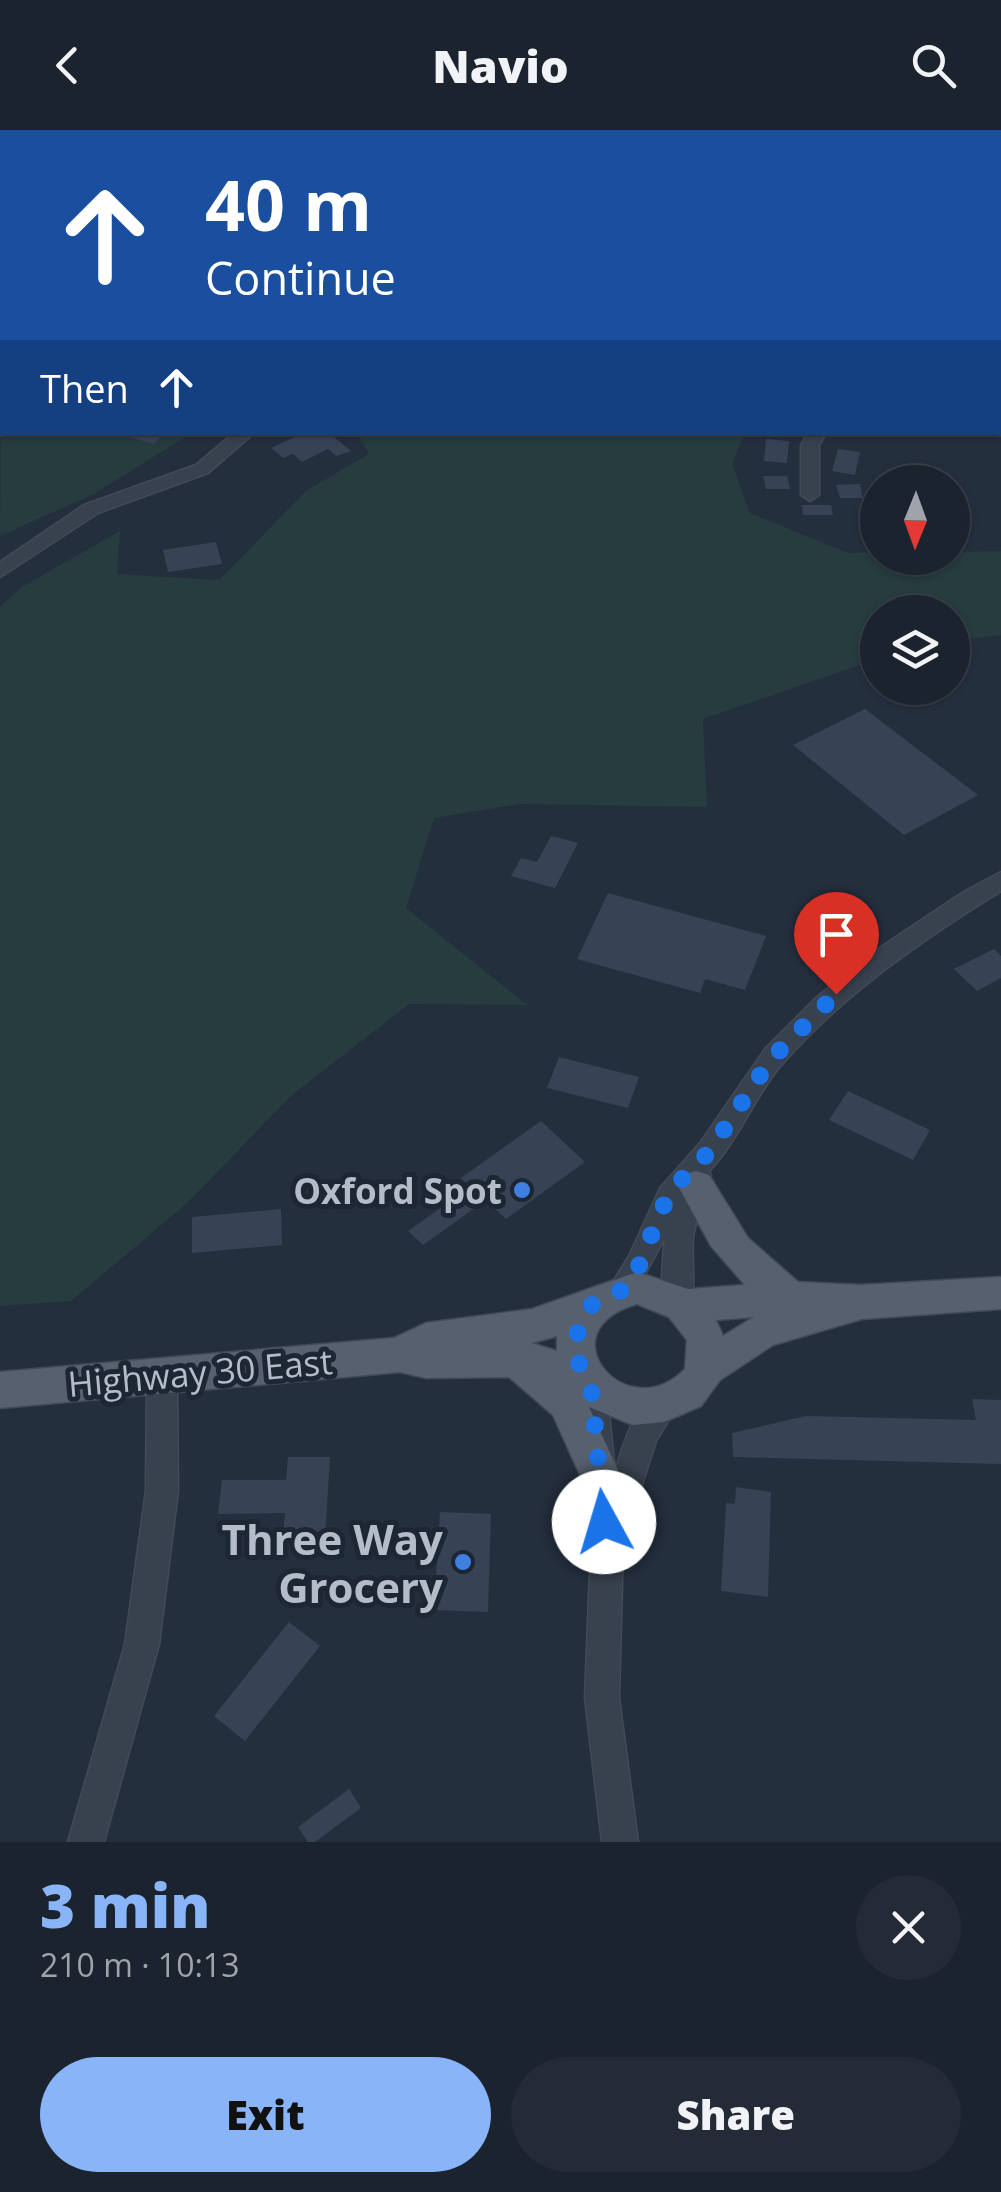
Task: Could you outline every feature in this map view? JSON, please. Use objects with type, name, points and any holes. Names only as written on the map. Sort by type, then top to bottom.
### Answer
[{"type":"main road","points":[[697,1175],[724,1241],[757,1274],[792,1298]]},
{"type":"main road","points":[[704,1369],[707,1342],[696,1316],[683,1304],[652,1289],[622,1290],[596,1300],[586,1310],[574,1342],[588,1381],[602,1395],[632,1406],[662,1405],[688,1392],[704,1369],[763,1331],[824,1317],[861,1302]]},
{"type":"main road","points":[[683,1304],[792,1298],[861,1302],[1001,1292]]},
{"type":"main road","name":"Highway 30 East","points":[[400,1355],[426,1340],[532,1326],[586,1310]]},
{"type":"main road","name":"Highway 30 East","points":[[0,1390],[400,1355],[426,1360],[500,1358],[542,1362],[588,1381]]},
{"type":"main road","points":[[500,1358],[537,1374],[567,1402],[598,1470]]},
{"type":"street","points":[[0,571],[91,509],[202,469],[242,435]]},
{"type":"street","points":[[810,494],[810,446],[816,435]]},
{"type":"street","points":[[683,1304],[678,1241],[697,1175],[771,1059],[836,994],[918,930],[1001,880]]},
{"type":"street","points":[[622,1290],[642,1262],[662,1208],[681,1180],[697,1175]]},
{"type":"street","points":[[86,1842],[142,1644],[162,1491],[162,1374]]},
{"type":"street","points":[[588,1381],[607,1544],[602,1698],[620,1842]]},
{"type":"street","points":[[607,1544],[643,1434],[662,1405]]},
{"type":"green space","points":[[1,435],[189,435],[94,494],[0,536]]},
{"type":"green space","points":[[359,435],[744,435],[732,464],[750,513],[848,553],[860,553],[860,575],[970,575],[970,552],[1001,551],[1001,635],[970,639],[970,595],[860,595],[860,665],[703,719],[707,807],[519,804],[434,818],[406,908],[527,1005],[409,1004],[292,1095],[186,1204],[71,1301],[0,1306],[0,606],[25,585],[120,531],[117,574],[219,580],[306,491],[369,454]]},
{"type":"building","points":[[126,435],[162,435],[154,444]]},
{"type":"building","points":[[299,435],[332,435],[351,451],[336,456],[328,449],[302,462],[293,454],[283,458],[271,448]]},
{"type":"building","points":[[766,439],[789,441],[787,463],[764,461]]},
{"type":"building","points":[[838,449],[860,452],[855,475],[832,471]]},
{"type":"building","points":[[763,476],[787,476],[790,489],[766,489]]},
{"type":"building","points":[[860,484],[860,498],[840,498],[836,485]]},
{"type":"building","points":[[802,505],[831,505],[833,515],[803,515]]},
{"type":"building","points":[[216,542],[222,564],[168,572],[163,550]]},
{"type":"building","points":[[865,709],[978,795],[904,835],[793,745]]},
{"type":"building","points":[[551,836],[578,843],[555,888],[511,876],[521,858],[537,862]]},
{"type":"building","points":[[608,893],[766,936],[745,990],[705,979],[700,993],[577,959]]},
{"type":"building","points":[[994,949],[1001,956],[1001,978],[977,991],[954,969]]},
{"type":"building","points":[[559,1057],[639,1077],[628,1108],[547,1088]]},
{"type":"building","points":[[848,1091],[930,1130],[913,1160],[829,1120]]},
{"type":"building","points":[[541,1121],[585,1162],[506,1219],[486,1200],[423,1245],[408,1231],[470,1187],[461,1178]]},
{"type":"building","points":[[281,1209],[282,1245],[192,1253],[192,1217]]},
{"type":"building","points":[[972,1399],[1001,1400],[1001,1464],[733,1457],[732,1433],[806,1416],[976,1420]]},
{"type":"building","points":[[288,1457],[330,1457],[325,1538],[283,1538],[285,1513],[218,1514],[222,1480],[286,1480]]},
{"type":"building","points":[[736,1487],[771,1492],[768,1597],[721,1591],[726,1503],[735,1504]]},
{"type":"building","name":"Three Way Grocery","points":[[440,1512],[491,1514],[488,1612],[434,1610]]},
{"type":"building","points":[[289,1622],[320,1646],[245,1741],[214,1716]]},
{"type":"building","points":[[349,1789],[361,1808],[315,1842],[308,1842],[298,1827]]},
{"type":"place","name":"Oxford Spot","points":[[522,1190]]},
{"type":"place","name":"Three Way Grocery","points":[[463,1562]]},
{"type":"route","points":[[604,1522],[591,1385],[574,1354],[575,1331],[596,1300],[622,1290],[635,1276],[662,1208],[681,1180],[709,1152],[771,1059],[836,994]]}]
